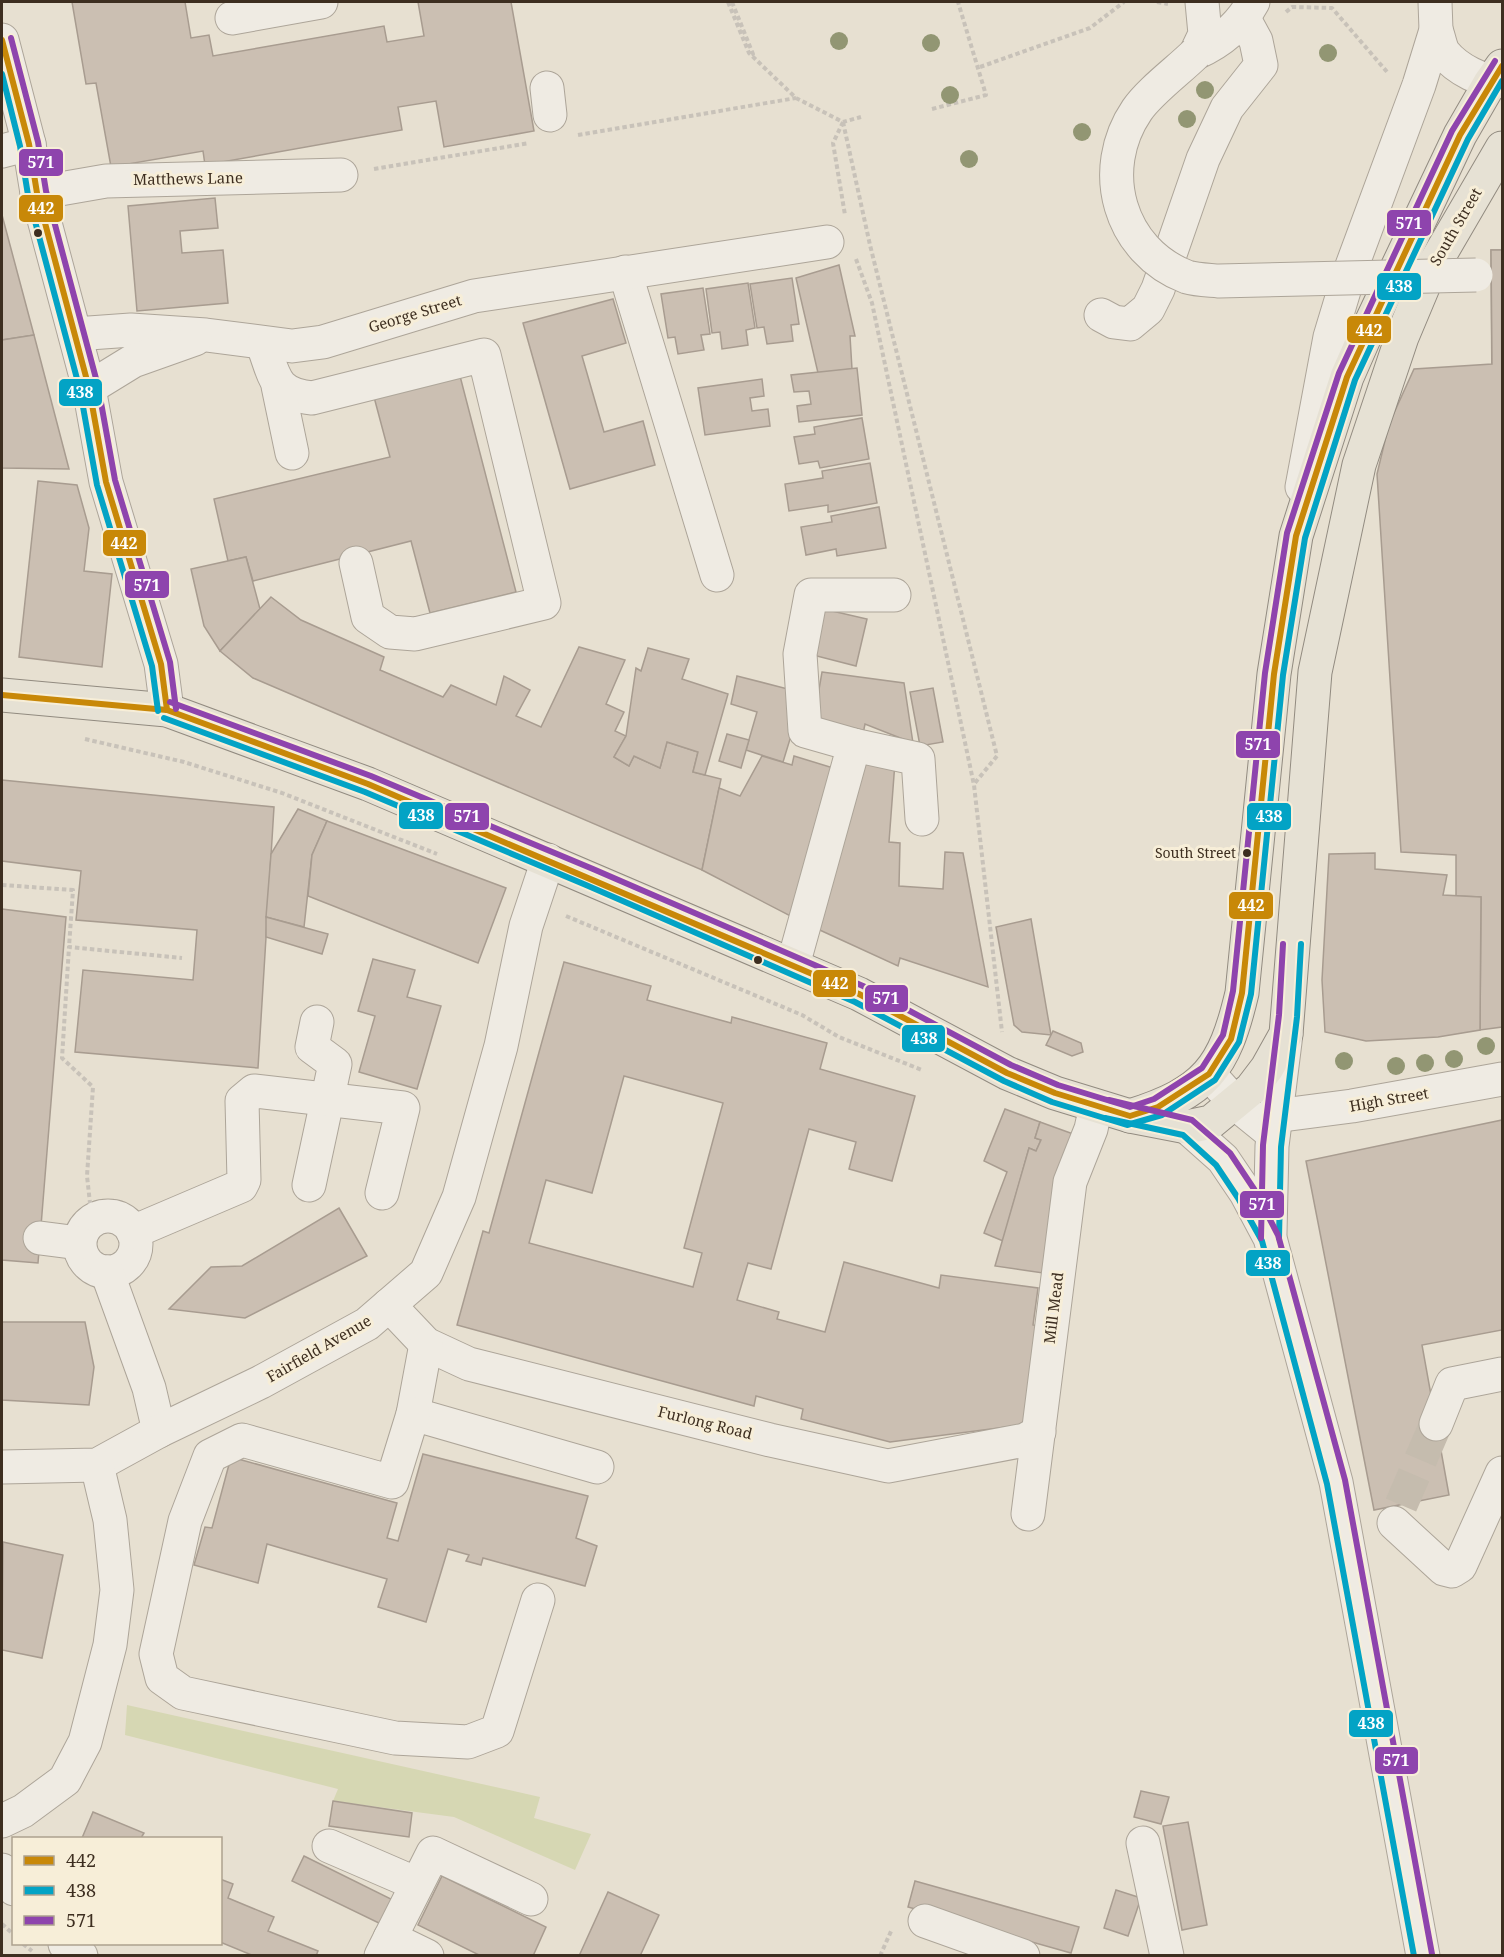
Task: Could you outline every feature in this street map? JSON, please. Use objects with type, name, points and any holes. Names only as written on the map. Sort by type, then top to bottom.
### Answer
[{"type":"main road","points":[[1130,1116],[1158,1107],[1209,1074],[1231,1039],[1242,993],[1274,674],[1296,536],[1347,376],[1428,202],[1498,77]]},
{"type":"main road","name":"South Street","points":[[1236,1104],[1267,1068],[1286,1034],[1315,672],[1359,465],[1402,336],[1428,275],[1503,148]]},
{"type":"main road","points":[[2,695],[167,710],[368,784],[859,994],[1007,1073],[1054,1093],[1130,1116],[1187,1127],[1210,1122],[1236,1104]]},
{"type":"street","points":[[232,18],[321,2]]},
{"type":"street","points":[[1196,53],[1205,34],[1202,2]]},
{"type":"street","points":[[1248,10],[1213,46],[1196,53],[1137,109],[1125,134],[1116,160],[1116,192],[1125,222],[1141,247],[1164,266],[1189,278],[1219,281],[1476,275]]},
{"type":"street","points":[[1101,315],[1114,322],[1130,324],[1148,309],[1158,289],[1203,159],[1227,108],[1261,65],[1248,10]]},
{"type":"street","points":[[1436,16],[1444,52],[1472,74],[1498,77]]},
{"type":"street","points":[[1296,536],[1303,469],[1330,337],[1349,274],[1419,85],[1436,16]]},
{"type":"street","points":[[2,40],[15,148],[37,193],[89,388],[106,482],[162,664],[167,710]]},
{"type":"street","name":"Matthews Lane","points":[[37,193],[106,181],[341,175]]},
{"type":"street","name":"George Street","points":[[75,334],[131,330],[206,335],[263,345],[292,346],[323,342],[474,296],[842,236]]},
{"type":"street","points":[[626,272],[717,575]]},
{"type":"street","name":"George Street","points":[[89,388],[133,361],[206,335]]},
{"type":"street","points":[[263,345],[278,386],[292,453]]},
{"type":"street","points":[[278,386],[293,396],[312,398],[484,355],[544,603],[415,634],[390,632],[368,617],[356,563]]},
{"type":"street","points":[[894,595],[811,595],[800,654],[805,731],[854,745],[918,759],[922,819]]},
{"type":"street","points":[[793,966],[854,745]]},
{"type":"street","name":"Fairfield Avenue","points":[[2,1467],[97,1465],[159,1431],[261,1382],[367,1324],[426,1273],[459,1197],[501,1046],[526,926],[548,860]]},
{"type":"street","points":[[309,1185],[335,1064],[312,1047],[317,1022]]},
{"type":"street","points":[[1270,1238],[1274,1125],[1286,1034]]},
{"type":"street","points":[[1209,1074],[1236,1104],[1274,1125]]},
{"type":"street","name":"High Street","points":[[1274,1125],[1352,1106],[1503,1079]]},
{"type":"street","points":[[133,1232],[241,1186],[244,1180],[242,1101],[246,1095],[254,1091],[403,1108],[382,1193]]},
{"type":"street","name":"Mill Mead","points":[[1028,1514],[1070,1182],[1096,1106]]},
{"type":"street","points":[[1187,1127],[1223,1159],[1246,1192],[1270,1238],[1329,1454],[1423,1956]]},
{"type":"street","points":[[40,1238],[86,1232],[110,1216],[128,1224],[133,1232],[136,1241],[131,1259],[125,1266],[107,1272],[90,1266],[81,1252],[86,1232]]},
{"type":"street","points":[[107,1272],[149,1389],[159,1431]]},
{"type":"street","name":"Furlong Road","points":[[389,1305],[426,1344],[469,1364],[770,1440],[888,1466],[1025,1440],[1039,1432]]},
{"type":"street","points":[[426,1344],[414,1414],[392,1482],[242,1440],[210,1456],[185,1521],[160,1632],[156,1654],[162,1678],[183,1693],[395,1738],[468,1742],[497,1731],[538,1600]]},
{"type":"street","points":[[1436,1424],[1452,1384],[1503,1374]]},
{"type":"street","points":[[414,1414],[597,1467]]},
{"type":"street","points":[[2,1821],[23,1811],[65,1780],[86,1742],[110,1645],[117,1590],[110,1520],[97,1465]]},
{"type":"street","points":[[1345,1536],[1397,1514],[1444,1569],[1452,1571],[1460,1566],[1503,1473]]},
{"type":"street","points":[[1143,1843],[1167,1956]]},
{"type":"street","points":[[328,1846],[417,1884]]},
{"type":"street","points":[[427,1956],[385,1947],[433,1853],[531,1899]]},
{"type":"street","points":[[2,1870],[12,1886]]},
{"type":"street","points":[[925,1921],[1023,1956]]},
{"type":"street","points":[[66,1945],[81,1956]]},
{"type":"path","points":[[730,2],[750,53],[796,98],[843,122],[861,117]]},
{"type":"path","points":[[932,109],[986,95],[980,67],[958,2]]},
{"type":"path","points":[[980,67],[1090,28],[1124,2]]},
{"type":"path","points":[[1284,13],[1292,7],[1332,9],[1388,73]]},
{"type":"path","points":[[843,122],[833,143],[842,236],[872,303],[974,785],[1003,1029],[1000,1041]]},
{"type":"path","points":[[843,122],[870,245],[997,756],[974,785]]},
{"type":"path","points":[[74,737],[184,762],[282,792],[442,856]]},
{"type":"path","points":[[2,885],[73,890],[62,1058],[93,1087],[86,1232]]},
{"type":"path","points":[[558,917],[565,915],[802,1016],[839,1037],[927,1072]]},
{"type":"path","points":[[69,947],[182,958]]},
{"type":"path","points":[[880,1956],[892,1921]]},
{"type":"green space","points":[[127,1705],[540,1797],[534,1818],[591,1834],[575,1870],[454,1817],[333,1801],[338,1789],[125,1735]]},
{"type":"building","points":[[72,2],[185,2],[191,38],[209,35],[213,56],[384,26],[387,42],[424,36],[418,2],[511,2],[534,131],[444,147],[436,101],[398,107],[402,130],[205,165],[203,151],[111,167],[96,83],[86,84]]},
{"type":"building","points":[[215,198],[218,228],[180,231],[182,253],[223,250],[228,303],[137,311],[128,206]]},
{"type":"building","points":[[2,215],[34,335],[2,340]]},
{"type":"building","points":[[1491,250],[1502,250],[1502,394],[1492,394]]},
{"type":"building","points":[[1491,250],[1502,250],[1502,1027],[1480,1030],[1481,897],[1456,896],[1456,855],[1401,852],[1377,474],[1389,424],[1414,369],[1492,364]]},
{"type":"building","points":[[839,265],[855,336],[850,336],[852,369],[818,373],[796,278]]},
{"type":"building","points":[[792,278],[799,324],[791,325],[793,341],[767,344],[764,327],[757,328],[750,284]]},
{"type":"building","points":[[748,283],[755,328],[746,330],[748,345],[722,349],[720,332],[712,333],[706,289]]},
{"type":"building","points":[[703,288],[710,334],[701,335],[704,350],[678,354],[675,337],[668,338],[661,294]]},
{"type":"building","points":[[613,299],[626,343],[582,356],[604,432],[643,421],[655,465],[570,489],[523,323]]},
{"type":"building","points":[[34,335],[69,469],[2,468],[2,340]]},
{"type":"building","points":[[857,368],[862,415],[799,422],[797,406],[811,404],[809,391],[794,392],[791,375]]},
{"type":"building","points":[[460,376],[516,592],[430,613],[411,541],[253,581],[246,557],[228,561],[214,499],[390,457],[374,397]]},
{"type":"building","points":[[762,379],[764,396],[750,398],[752,411],[768,409],[770,426],[705,435],[698,388]]},
{"type":"building","points":[[862,418],[869,459],[820,468],[818,461],[799,464],[794,437],[815,434],[814,427]]},
{"type":"building","points":[[870,463],[877,503],[828,512],[828,505],[789,511],[785,484],[823,478],[822,471]]},
{"type":"building","points":[[38,481],[77,485],[89,528],[84,571],[112,574],[102,667],[19,657]]},
{"type":"building","points":[[879,507],[886,548],[837,556],[836,549],[806,555],[801,527],[832,522],[831,516]]},
{"type":"building","points":[[246,557],[260,609],[220,651],[204,626],[191,569]]},
{"type":"building","points":[[271,597],[301,620],[384,657],[380,670],[443,697],[451,685],[496,705],[504,676],[530,690],[516,716],[541,727],[579,647],[625,660],[606,704],[624,712],[615,731],[626,736],[614,757],[629,766],[634,756],[660,768],[667,742],[698,752],[693,772],[721,779],[702,870],[253,678],[220,651]]},
{"type":"building","points":[[819,608],[867,619],[856,666],[809,654]]},
{"type":"building","points":[[648,648],[689,659],[682,679],[728,694],[705,775],[693,772],[698,752],[667,742],[660,768],[634,756],[629,766],[614,757],[626,736],[636,668],[641,671]]},
{"type":"building","points":[[822,672],[904,683],[913,743],[865,724],[863,734],[813,724]]},
{"type":"building","points":[[737,676],[788,689],[794,726],[783,762],[746,750],[757,712],[731,704]]},
{"type":"building","points":[[933,688],[943,742],[920,746],[910,692]]},
{"type":"building","points":[[727,734],[749,740],[741,768],[719,761]]},
{"type":"building","points":[[862,751],[895,762],[889,842],[900,843],[899,886],[943,889],[945,852],[963,853],[988,987],[900,958],[898,966],[811,926]]},
{"type":"building","points":[[762,756],[792,765],[794,756],[843,771],[800,921],[702,870],[719,788],[740,796]]},
{"type":"building","points":[[2,780],[274,807],[258,1068],[75,1052],[83,970],[193,980],[197,930],[76,920],[81,871],[2,861]]},
{"type":"building","points":[[298,809],[327,821],[312,855],[304,927],[266,917],[271,854]]},
{"type":"building","points":[[327,821],[506,888],[478,963],[308,896],[312,855]]},
{"type":"building","points":[[1375,853],[1375,869],[1447,875],[1443,895],[1481,897],[1480,1030],[1438,1037],[1366,1041],[1325,1032],[1322,980],[1329,854]]},
{"type":"building","points":[[2,909],[66,917],[38,1263],[2,1260]]},
{"type":"building","points":[[266,917],[328,934],[322,954],[266,937]]},
{"type":"building","points":[[1031,919],[1051,1035],[1022,1032],[1014,1025],[996,927]]},
{"type":"building","points":[[373,959],[415,970],[407,997],[441,1006],[417,1089],[359,1072],[375,1016],[358,1011]]},
{"type":"building","points":[[564,962],[651,986],[647,1000],[731,1023],[732,1017],[827,1043],[820,1069],[915,1096],[892,1181],[849,1169],[856,1142],[809,1129],[771,1269],[748,1263],[737,1300],[779,1312],[777,1319],[825,1332],[844,1262],[939,1288],[941,1275],[1038,1288],[1033,1325],[1043,1327],[1030,1424],[890,1442],[801,1419],[803,1409],[756,1396],[754,1406],[457,1325],[483,1231],[489,1233]],"holes":[[[624,1076],[723,1103],[684,1248],[702,1253],[693,1287],[529,1243],[546,1180],[592,1193]]]},
{"type":"building","points":[[1053,1031],[1081,1043],[1083,1052],[1072,1056],[1046,1045]]},
{"type":"building","points":[[1005,1109],[1040,1122],[1035,1138],[1041,1140],[1036,1151],[1029,1148],[1003,1241],[984,1233],[1007,1172],[984,1161]]},
{"type":"building","points":[[1502,1120],[1502,1330],[1422,1345],[1449,1495],[1374,1510],[1306,1161]]},
{"type":"building","points":[[1040,1122],[1076,1135],[1050,1274],[995,1266],[1029,1148],[1036,1151],[1041,1140],[1035,1138]]},
{"type":"building","points":[[339,1208],[367,1256],[245,1318],[169,1309],[211,1267],[242,1266]]},
{"type":"building","points":[[2,1322],[85,1322],[94,1367],[89,1405],[2,1400]]},
{"type":"building","points":[[423,1454],[588,1496],[576,1538],[597,1546],[585,1586],[483,1558],[481,1565],[466,1561],[469,1555],[448,1549],[426,1622],[378,1607],[387,1579],[267,1544],[258,1583],[194,1565],[205,1527],[212,1528],[231,1457],[397,1503],[387,1538],[398,1541]]},
{"type":"building","points":[[3,1542],[63,1555],[42,1658],[2,1650]]},
{"type":"building","points":[[1141,1791],[1169,1797],[1161,1824],[1134,1817]]},
{"type":"building","points":[[333,1801],[412,1813],[409,1837],[329,1826]]},
{"type":"building","points":[[93,1812],[144,1833],[142,1837],[82,1837]]},
{"type":"building","points":[[1188,1822],[1207,1925],[1182,1930],[1163,1826]]},
{"type":"building","points":[[304,1856],[397,1902],[385,1926],[292,1881]]},
{"type":"building","points":[[442,1876],[546,1927],[533,1956],[481,1956],[418,1925]]},
{"type":"building","points":[[222,1880],[233,1884],[228,1898],[274,1917],[268,1931],[318,1951],[316,1956],[254,1956],[222,1943]]},
{"type":"building","points":[[915,1881],[1079,1927],[1071,1953],[908,1907]]},
{"type":"building","points":[[1116,1890],[1141,1898],[1128,1936],[1104,1928]]},
{"type":"building","points":[[608,1892],[659,1915],[640,1956],[579,1956]]},
{"type":"tunnel","points":[[1401,1505],[1436,1424]]},
{"type":"transit line","name":"571","points":[[11,38],[38,142],[46,191],[98,386],[115,480],[170,662],[176,709]]},
{"type":"transit line","name":"442","points":[[2,40],[29,144],[37,193],[89,388],[106,482],[161,664],[167,710]]},
{"type":"transit line","name":"571","points":[[170,702],[371,776],[593,869],[863,986],[1011,1065],[1058,1085],[1130,1107],[1154,1099],[1202,1068],[1223,1035],[1233,991],[1265,673],[1287,533],[1339,373],[1452,131],[1495,61]]},
{"type":"transit line","name":"442","points":[[2,695],[167,710],[368,784],[859,994],[1007,1073],[1055,1093],[1130,1116],[1158,1107],[1209,1074],[1231,1039],[1242,993],[1274,674],[1296,536],[1347,377],[1460,135],[1502,66]]},
{"type":"transit line","name":"438","points":[[2,74],[20,146],[28,195],[80,390],[97,485],[152,666],[158,711]]},
{"type":"transit line","name":"438","points":[[164,718],[365,792],[586,885],[855,1002],[1004,1081],[1052,1102],[1127,1125],[1162,1115],[1215,1080],[1239,1042],[1251,994],[1283,675],[1305,538],[1355,380],[1468,139],[1502,81]]},
{"type":"transit line","name":"571","points":[[1261,1238],[1263,1145],[1279,1015],[1283,944]]},
{"type":"transit line","name":"438","points":[[1279,1238],[1281,1147],[1297,1017],[1301,944]]},
{"type":"transit line","name":"571","points":[[1109,1100],[1192,1120],[1230,1153],[1254,1189],[1278,1235],[1345,1480],[1432,1954]]},
{"type":"transit line","name":"438","points":[[1105,1118],[1183,1135],[1216,1165],[1262,1241],[1327,1484],[1414,1956]]},
{"type":"place","name":"South Street","points":[[1247,853]]}]
